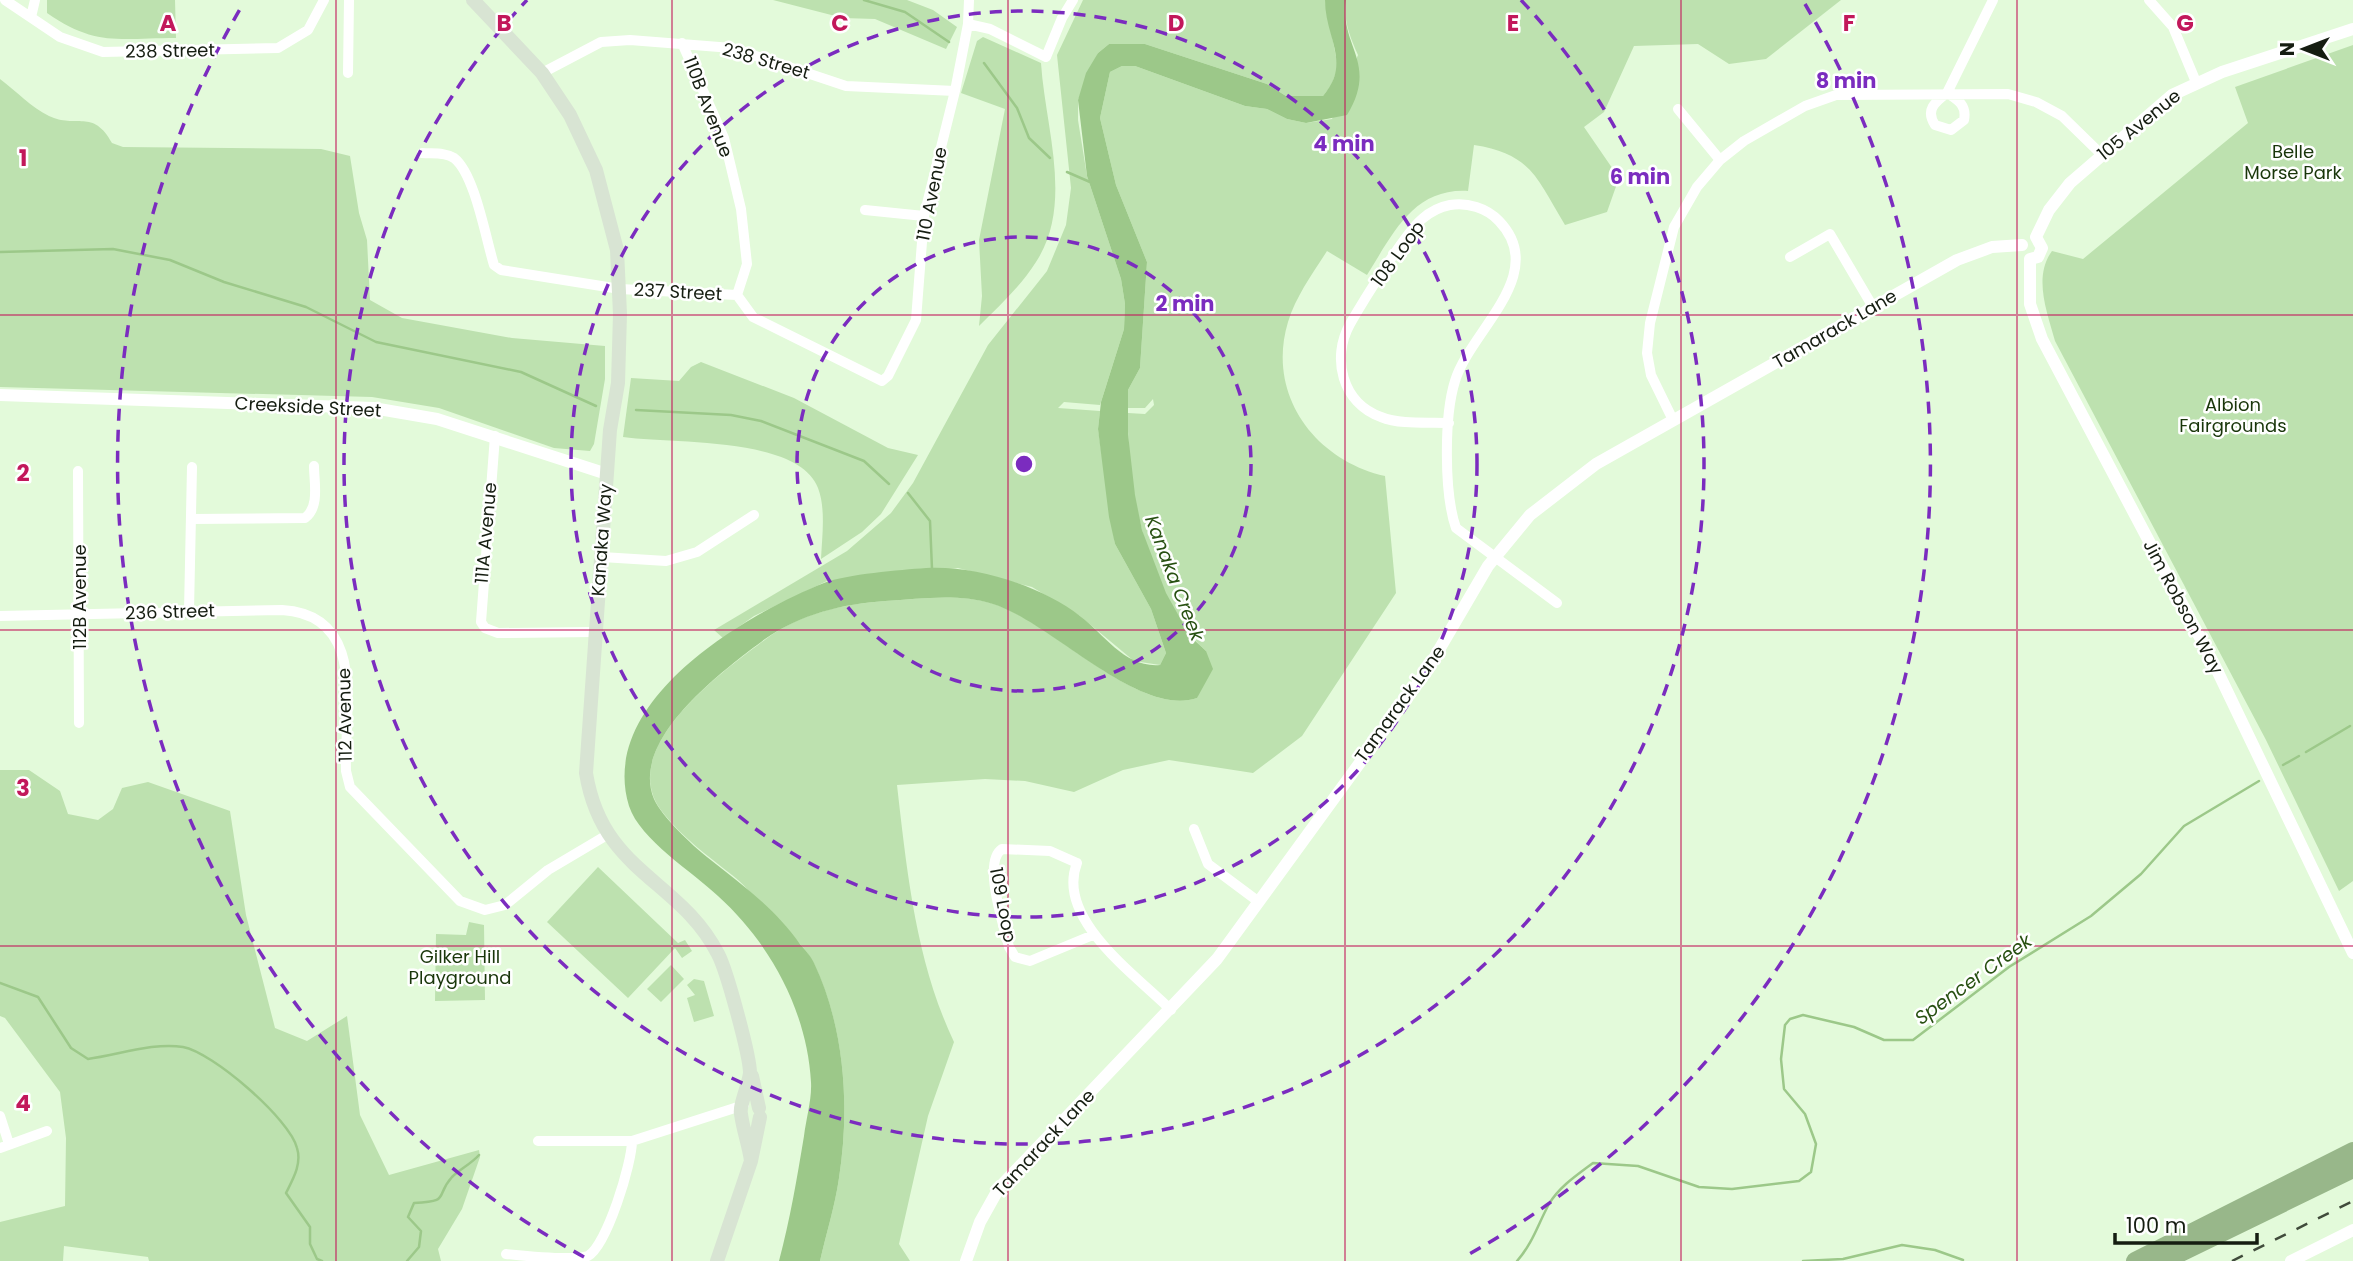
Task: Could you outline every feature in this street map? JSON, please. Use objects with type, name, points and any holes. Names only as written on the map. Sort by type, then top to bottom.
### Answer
[{"type":"highway","points":[[2135,1261],[2353,1151]]},
{"type":"highway","points":[[2165,1261],[2353,1169]]},
{"type":"main road","name":"Kanaka Way","points":[[473,0],[542,73],[570,115],[596,170],[614,229],[620,289],[618,383],[607,474],[594,632],[586,773],[593,806],[607,835],[709,937],[727,976],[750,1072],[755,1081],[759,1112],[751,1161],[717,1261]]},
{"type":"main road","name":"Kanaka Way","points":[[750,1072],[743,1112],[751,1161]]},
{"type":"main road","points":[[743,1112],[753,1122],[759,1112]]},
{"type":"street","name":"238 Street","points":[[5,0],[60,37],[92,50],[278,48],[300,37],[314,22],[324,0]]},
{"type":"street","points":[[31,17],[35,0]]},
{"type":"street","points":[[348,73],[349,0]]},
{"type":"street","name":"110 Avenue","points":[[882,381],[888,376],[916,320],[924,216],[955,91],[968,24],[969,0]]},
{"type":"street","points":[[968,24],[990,29],[1046,57],[1062,18],[1073,0]]},
{"type":"street","points":[[1947,93],[1993,0]]},
{"type":"street","points":[[2149,0],[2173,27],[2196,82]]},
{"type":"street","name":"105 Avenue","points":[[2036,237],[2059,196],[2165,100],[2196,82],[2353,29]]},
{"type":"street","name":"238 Street","points":[[542,73],[601,42],[682,43],[732,48],[846,86],[955,91]]},
{"type":"street","name":"110B Avenue","points":[[682,43],[724,138],[741,208],[747,264],[737,295]]},
{"type":"street","points":[[1673,420],[1647,364],[1648,338],[1674,227],[1696,187],[1720,160],[1744,141],[1805,106],[1836,95],[2007,94],[2036,102],[2062,116],[2102,155]]},
{"type":"street","points":[[1678,108],[1720,160]]},
{"type":"street","name":"237 Street","points":[[422,153],[444,154],[459,163],[472,190],[494,265],[513,274],[620,289],[737,295],[753,317],[882,381]]},
{"type":"street","name":"108 Loop","points":[[1449,422],[1394,420],[1370,412],[1347,388],[1341,370],[1340,350],[1349,326],[1421,219],[1439,208],[1460,204],[1488,212],[1499,221],[1510,236],[1516,263],[1511,285],[1455,380],[1449,422],[1448,496],[1451,513],[1456,528],[1557,603]]},
{"type":"street","points":[[865,210],[924,216]]},
{"type":"street","points":[[1790,257],[1830,234],[1872,307]]},
{"type":"street","points":[[2036,237],[2042,248],[2038,257],[2030,259],[2025,256],[2022,245],[2027,238],[2036,237]]},
{"type":"street","name":"Tamarack Lane","points":[[966,1261],[980,1222],[999,1188],[1217,959],[1431,666],[1494,558],[1530,515],[1589,468],[1970,253],[2003,244],[2022,245]]},
{"type":"street","name":"Jim Robson Way","points":[[2030,259],[2030,304],[2042,339],[2230,695],[2353,953]]},
{"type":"street","name":"Creekside Street","points":[[0,395],[373,408],[437,419],[607,474]]},
{"type":"street","name":"111A Avenue","points":[[495,436],[479,615],[485,628],[498,633],[594,632]]},
{"type":"street","points":[[191,519],[294,519],[310,514],[314,502],[314,466]]},
{"type":"street","points":[[189,611],[192,467]]},
{"type":"street","name":"112B Avenue","points":[[78,471],[81,615],[79,723]]},
{"type":"street","points":[[602,557],[666,561],[697,552],[754,515]]},
{"type":"street","name":"236 Street","points":[[0,616],[293,611],[316,618],[333,633]]},
{"type":"street","name":"112 Avenue","points":[[333,633],[344,658],[346,771],[350,787],[460,901],[478,909],[505,905],[548,870],[607,835]]},
{"type":"street","points":[[1194,829],[1208,864],[1259,902]]},
{"type":"street","name":"109 Loop","points":[[1002,849],[1049,851],[1080,862],[1072,879],[1076,901],[1093,935],[1030,961],[1015,957],[1009,947],[992,872],[994,858],[1002,849]]},
{"type":"street","points":[[1093,935],[1171,1010]]},
{"type":"street","points":[[538,1141],[632,1141],[715,1114],[743,1112]]},
{"type":"street","points":[[0,1116],[4,1146],[47,1131]]},
{"type":"street","points":[[506,1254],[573,1261],[588,1256],[600,1245],[632,1157],[632,1141]]},
{"type":"street","points":[[2291,1261],[2353,1230]]},
{"type":"green space","points":[[47,0],[175,0],[176,38],[123,39],[94,36],[64,24],[47,13]]},
{"type":"green space","points":[[773,0],[907,0],[933,10],[957,27],[946,49],[875,19],[843,18]]},
{"type":"green space","points":[[1083,0],[1325,0],[1338,67],[1331,86],[1323,96],[1286,96],[1267,84],[1145,44],[1109,44],[1098,53],[1078,100],[1078,120],[1087,176],[1121,279],[1125,304],[1124,329],[1100,405],[1064,402],[1058,408],[1100,411],[1098,429],[1115,544],[1151,609],[1166,653],[1160,665],[1134,661],[1080,616],[1032,587],[958,568],[827,581],[754,616],[723,638],[714,630],[847,551],[891,513],[913,483],[988,345],[1047,271],[1066,225],[1071,188],[1057,55]]},
{"type":"green space","points":[[1346,0],[1841,0],[1766,59],[1729,64],[1698,44],[1634,46],[1604,112],[1584,127],[1619,178],[1607,212],[1565,225],[1539,182],[1521,162],[1493,149],[1474,145],[1468,191],[1449,192],[1419,205],[1396,230],[1367,275],[1327,251],[1291,312],[1283,349],[1284,375],[1291,399],[1302,420],[1318,439],[1337,455],[1360,468],[1385,476],[1396,593],[1302,736],[1253,773],[1169,760],[1123,770],[1074,792],[1025,781],[985,779],[897,785],[909,883],[922,948],[930,980],[954,1042],[928,1116],[899,1244],[910,1261],[820,1261],[837,1188],[844,1124],[842,1069],[833,1015],[814,964],[800,944],[742,884],[688,839],[664,814],[651,790],[652,765],[662,739],[679,715],[701,692],[724,671],[779,630],[823,611],[885,601],[953,598],[994,604],[1042,629],[1123,682],[1149,694],[1174,700],[1197,698],[1206,651],[1186,629],[1169,603],[1156,573],[1145,541],[1131,474],[1128,413],[1145,414],[1154,405],[1153,399],[1145,408],[1128,408],[1128,390],[1140,368],[1147,262],[1116,185],[1100,118],[1110,72],[1122,66],[1135,66],[1245,106],[1267,109],[1287,119],[1306,123],[1332,119],[1358,55],[1346,21]]},
{"type":"green space","points":[[983,37],[1041,63],[1055,190],[1047,239],[1036,262],[1017,288],[979,326],[982,296],[979,240],[1005,109],[961,93],[977,41]]},
{"type":"green space","name":"Albion Fairgrounds","points":[[2353,45],[2353,881],[2339,891],[2266,740],[2055,341],[2042,283],[2046,261],[2052,251],[2083,259],[2248,123],[2235,87]]},
{"type":"green space","points":[[0,79],[43,113],[68,121],[91,123],[105,132],[112,143],[123,147],[321,149],[350,156],[359,213],[367,240],[370,300],[402,318],[512,338],[605,346],[605,379],[594,444],[590,451],[554,448],[439,408],[372,397],[0,387]]},
{"type":"green space","points":[[701,362],[794,398],[888,448],[918,455],[881,514],[862,532],[821,559],[822,505],[818,488],[806,471],[786,459],[761,451],[623,437],[631,378],[679,381],[691,367]]},
{"type":"green space","points":[[0,770],[29,770],[60,791],[68,814],[98,820],[113,809],[122,788],[148,782],[230,811],[246,915],[275,1028],[307,1041],[347,1016],[360,1115],[389,1175],[479,1150],[480,1157],[462,1209],[438,1249],[441,1261],[149,1261],[148,1257],[64,1246],[63,1261],[0,1261],[0,1222],[65,1206],[66,1138],[60,1092],[5,1018],[0,1016]]},
{"type":"green space","points":[[598,867],[678,943],[685,940],[692,951],[682,958],[675,948],[628,998],[547,922]]},
{"type":"green space","name":"Gilker Hill Playground","points":[[469,922],[484,925],[485,1000],[435,1001],[436,934],[466,935]]},
{"type":"green space","points":[[671,965],[684,979],[661,1002],[647,989]]},
{"type":"green space","points":[[694,979],[704,981],[714,1016],[694,1022],[687,998],[695,995],[687,985]]},
{"type":"shaded area","points":[[1325,0],[1346,0],[1345,16],[1359,68],[1356,97],[1347,115],[1306,123],[1287,119],[1267,109],[1245,106],[1135,66],[1122,66],[1110,72],[1100,118],[1116,185],[1147,262],[1140,368],[1128,390],[1128,434],[1135,495],[1142,530],[1166,593],[1190,636],[1206,651],[1213,669],[1197,698],[1174,700],[1149,694],[1122,682],[1041,629],[993,604],[953,598],[869,602],[807,617],[765,639],[727,668],[685,708],[655,753],[650,776],[658,806],[686,838],[757,897],[790,931],[813,960],[833,1014],[844,1096],[842,1151],[835,1199],[820,1261],[779,1261],[811,1095],[808,1056],[802,1030],[794,1004],[782,980],[754,935],[718,896],[655,843],[635,819],[629,806],[625,768],[635,731],[656,698],[684,667],[719,640],[791,597],[824,583],[874,573],[945,568],[1007,580],[1047,595],[1064,605],[1126,656],[1148,665],[1160,665],[1166,653],[1151,609],[1115,544],[1109,517],[1098,429],[1101,402],[1124,329],[1125,304],[1121,279],[1087,176],[1078,100],[1086,73],[1098,53],[1109,44],[1145,44],[1267,84],[1286,96],[1323,96],[1336,72],[1335,50]]},
{"type":"waterway","points":[[864,0],[905,12],[949,42]]},
{"type":"waterway","points":[[984,63],[1017,108],[1029,138],[1050,158]]},
{"type":"waterway","points":[[1067,172],[1090,182]]},
{"type":"waterway","points":[[0,252],[113,249],[170,260],[224,282],[306,307],[376,342],[521,372],[596,406]]},
{"type":"waterway","points":[[636,410],[731,415],[761,421],[864,461],[889,484]]},
{"type":"waterway","points":[[908,493],[930,521],[932,569]]},
{"type":"waterway","name":"Spencer Creek","points":[[2306,752],[2350,726]]},
{"type":"waterway","name":"Spencer Creek","points":[[2283,765],[2299,756]]},
{"type":"waterway","name":"Spencer Creek","points":[[1517,1261],[1553,1198],[1593,1163],[1638,1166],[1699,1187],[1732,1189],[1799,1181],[1811,1172],[1816,1144],[1805,1114],[1784,1089],[1781,1059],[1785,1025],[1790,1019],[1803,1015],[1854,1027],[1884,1040],[1913,1040],[2009,967],[2091,916],[2141,874],[2184,826],[2259,781]]},
{"type":"waterway","points":[[0,983],[38,997],[71,1048],[88,1059],[148,1048],[183,1047],[212,1061],[248,1088],[280,1121],[297,1148],[298,1166],[286,1193],[310,1227],[310,1244],[317,1259],[322,1261]]},
{"type":"waterway","points":[[407,1261],[419,1247],[421,1231],[408,1217],[414,1203],[438,1199],[452,1177],[479,1155]]},
{"type":"waterway","points":[[1803,1261],[1843,1259],[1902,1245],[1935,1250],[1963,1260]]},
{"type":"railway","points":[[2232,1261],[2353,1201]]},
{"type":"park label","name":"Belle Morse Park","points":[[2293,162]]},
{"type":"water label","name":"Kanaka Creek","points":[[1175,578]]}]
